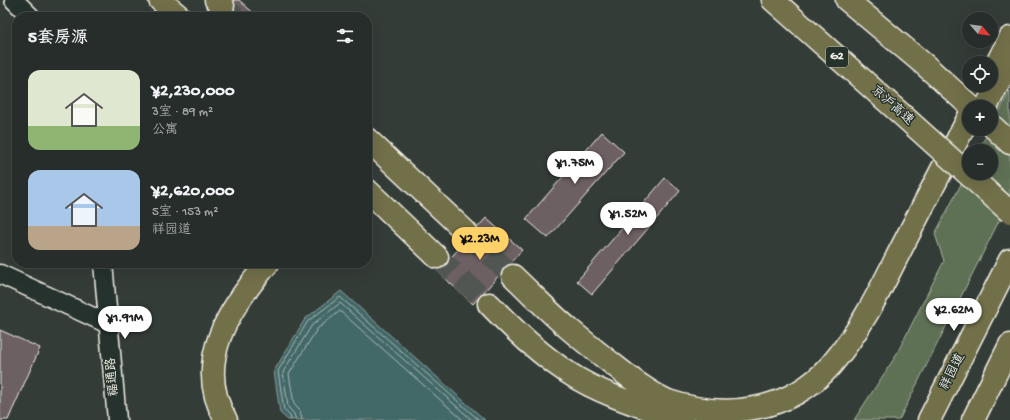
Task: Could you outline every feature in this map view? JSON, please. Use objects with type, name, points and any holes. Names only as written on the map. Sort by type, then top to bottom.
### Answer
[{"type":"main road","points":[[160,0],[174,12]]},
{"type":"main road","name":"京沪高速","points":[[774,0],[1010,212]]},
{"type":"main road","points":[[847,0],[926,66],[963,100]]},
{"type":"main road","points":[[998,61],[1010,38]]},
{"type":"main road","points":[[990,100],[1010,60]]},
{"type":"main road","points":[[513,276],[568,328],[633,380],[667,401],[696,411],[722,414],[744,413],[761,409],[780,402],[814,381],[831,365],[849,342],[873,302],[962,130]]},
{"type":"main road","points":[[998,132],[1010,143]]},
{"type":"main road","points":[[768,420],[801,405],[822,390],[860,348],[884,308],[971,136]]},
{"type":"main road","points":[[372,145],[466,232]]},
{"type":"main road","points":[[372,195],[438,257]]},
{"type":"main road","name":"祥园道","points":[[929,420],[1010,260]]},
{"type":"main road","points":[[211,420],[205,404],[201,380],[204,347],[208,330],[231,290],[248,268]]},
{"type":"main road","points":[[226,420],[214,387],[214,354],[227,318],[241,295],[264,268]]},
{"type":"main road","points":[[489,304],[517,333],[568,373],[602,390],[642,407],[683,420]]},
{"type":"main road","points":[[973,420],[1010,345]]},
{"type":"street","points":[[14,0],[26,12]]},
{"type":"street","name":"福通路","points":[[103,268],[116,420]]},
{"type":"street","points":[[0,274],[108,324]]},
{"type":"green space","points":[[1010,91],[1010,199],[899,420],[854,420],[895,357],[944,261],[935,234],[963,180],[998,180],[998,144],[982,144],[986,136],[998,136],[998,114]]},
{"type":"water","points":[[341,291],[485,420],[288,420],[280,413],[274,371],[305,319]]},
{"type":"building","points":[[231,0],[239,0],[252,12],[220,12]]},
{"type":"building","points":[[602,132],[624,152],[548,238],[526,219]]},
{"type":"building","points":[[665,178],[680,191],[592,294],[577,281]]},
{"type":"building","points":[[486,218],[522,250],[473,304],[438,272]]},
{"type":"building","points":[[0,330],[40,348],[8,420],[0,420]]},
{"type":"tunnel","points":[[223,6],[230,12]]},
{"type":"tunnel","points":[[466,232],[513,276]]},
{"type":"tunnel","points":[[437,257],[489,304]]}]
